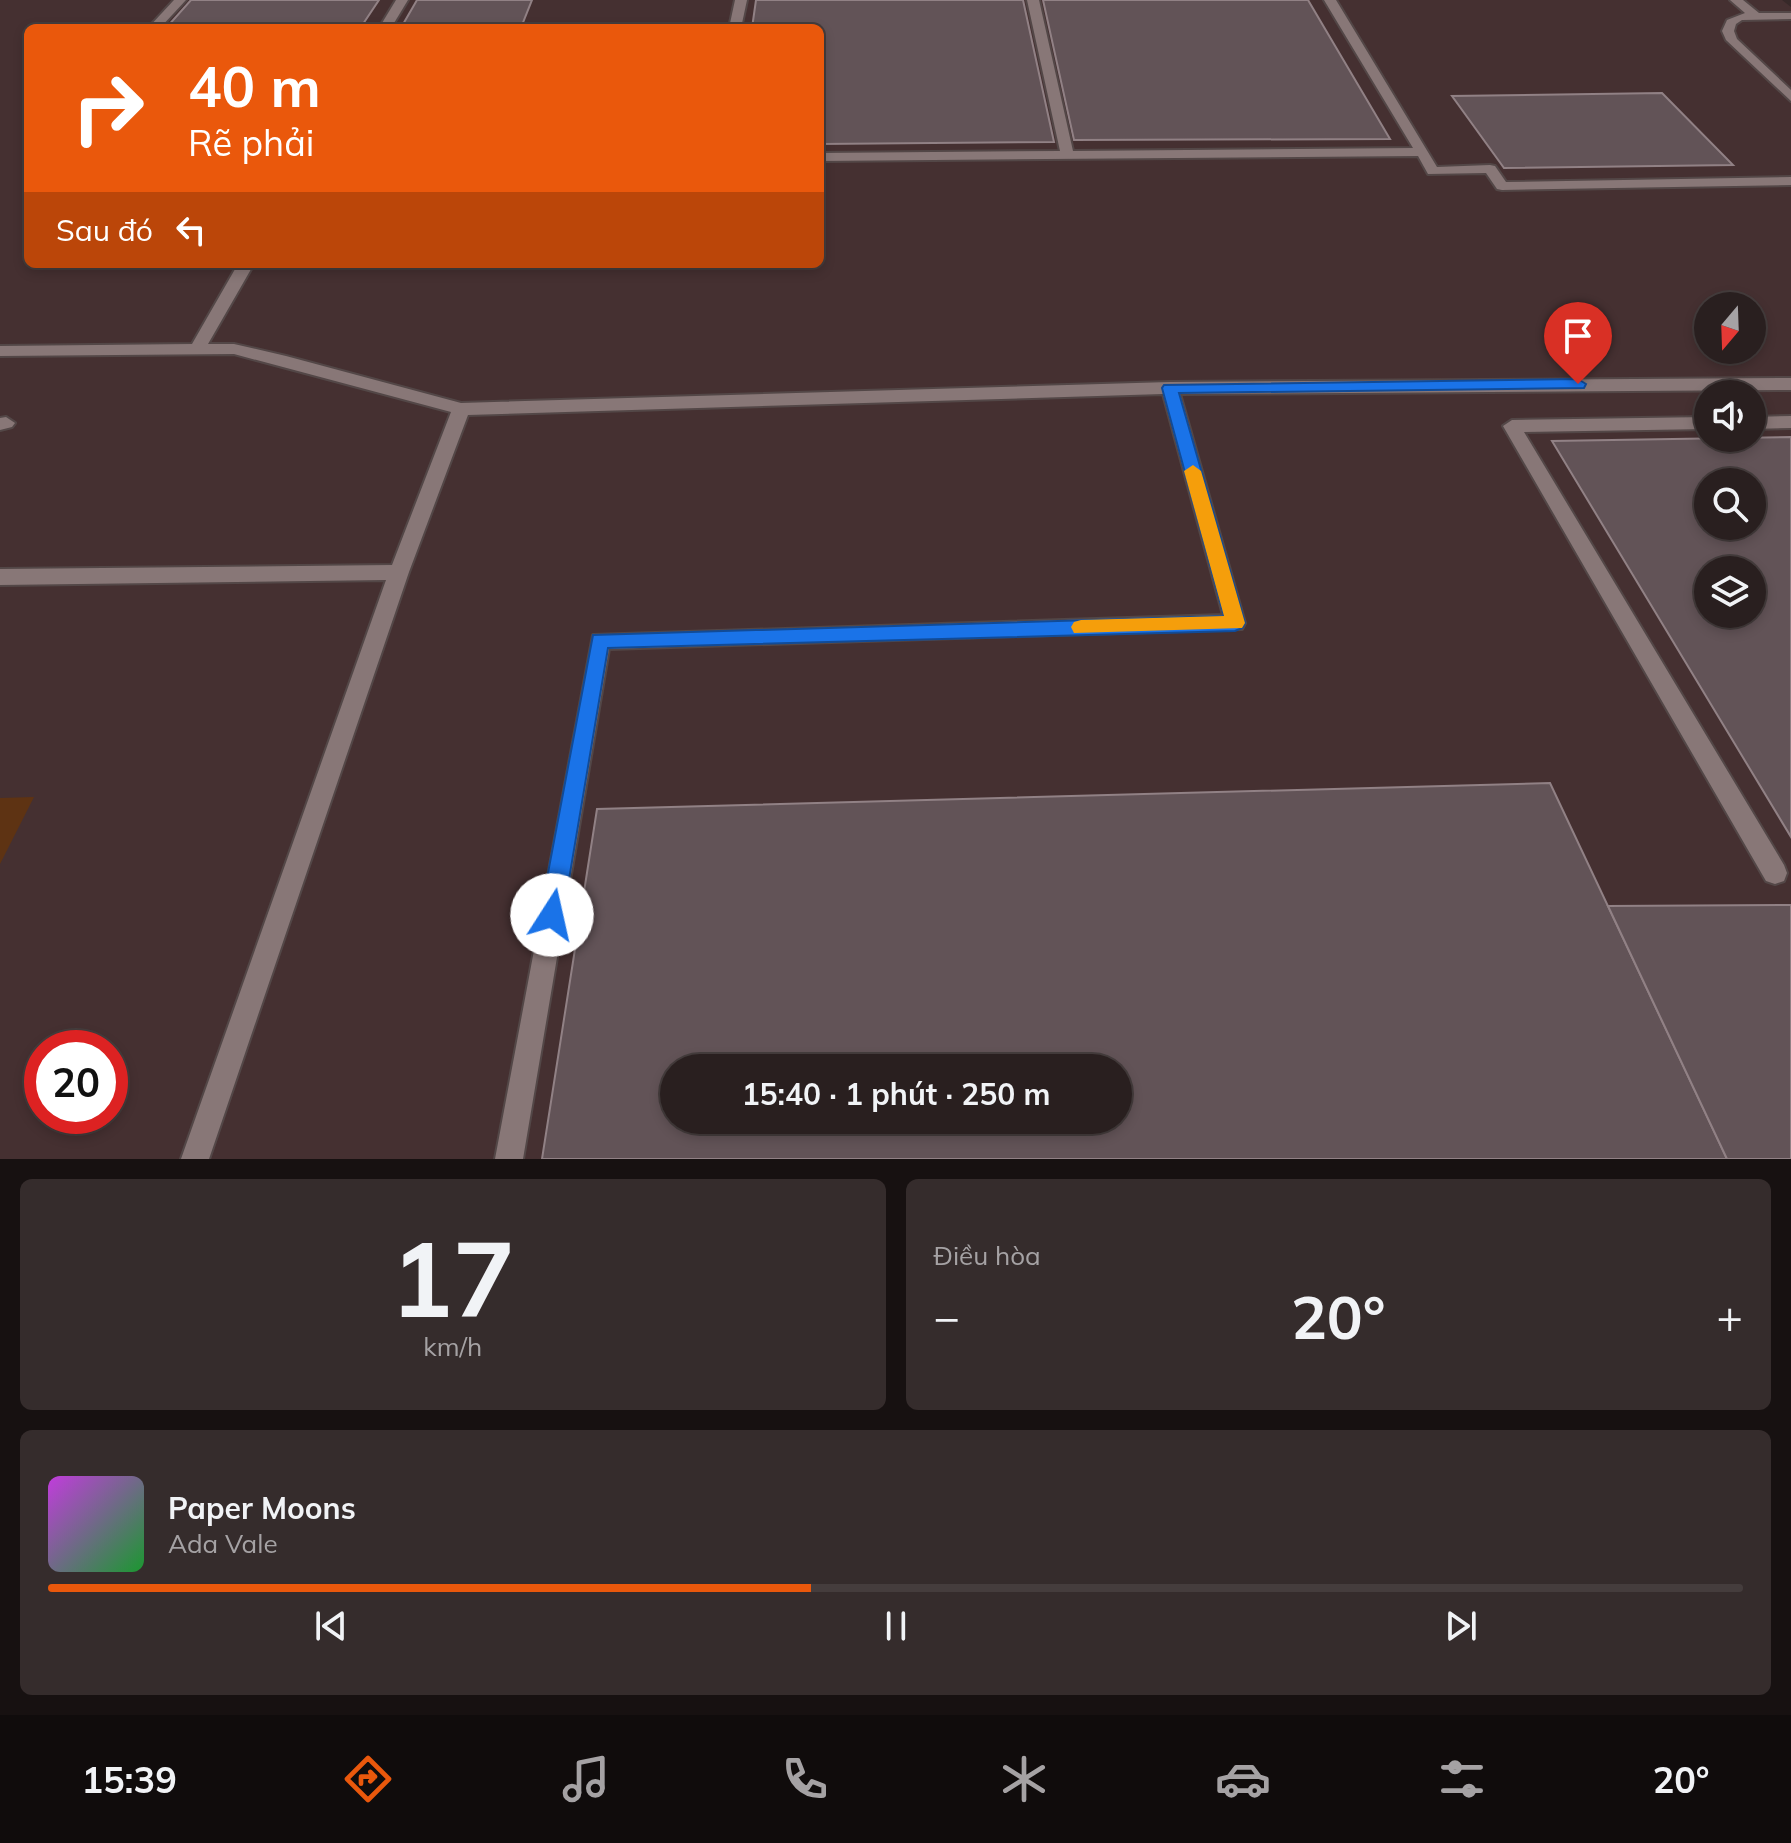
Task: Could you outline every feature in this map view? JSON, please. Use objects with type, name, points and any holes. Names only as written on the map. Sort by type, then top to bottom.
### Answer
[{"type":"street","points":[[158,24],[180,0]]},
{"type":"street","points":[[387,24],[402,0]]},
{"type":"street","points":[[736,24],[741,0]]},
{"type":"street","points":[[1033,0],[1067,153]]},
{"type":"street","points":[[1330,0],[1433,171],[1490,169],[1502,186],[1791,181]]},
{"type":"street","points":[[1736,0],[1755,16]]},
{"type":"street","points":[[1791,16],[1740,17],[1731,22],[1728,31],[1732,40],[1791,97]]},
{"type":"street","points":[[824,157],[1422,152]]},
{"type":"street","points":[[198,348],[244,268]]},
{"type":"street","points":[[0,351],[198,348],[254,353],[461,409],[1170,388],[1791,384]]},
{"type":"street","points":[[509,1159],[600,641],[1235,623],[1170,388]]},
{"type":"street","points":[[195,1159],[399,572],[461,409]]},
{"type":"street","points":[[1766,423],[1791,422]]},
{"type":"street","points":[[1694,423],[1512,426],[1775,873]]},
{"type":"street","points":[[0,577],[399,572]]},
{"type":"shaded area","points":[[0,0],[1782,0],[1791,7],[1791,1159],[0,1159]]},
{"type":"shaded area","points":[[34,797],[0,864],[0,798]]},
{"type":"building","points":[[191,0],[379,0],[363,24],[170,24]]},
{"type":"building","points":[[417,0],[532,0],[522,24],[403,24]]},
{"type":"building","points":[[756,0],[1023,0],[1054,142],[824,144],[824,24],[753,24]]},
{"type":"building","points":[[1043,0],[1308,0],[1390,139],[1074,140]]},
{"type":"building","points":[[1662,93],[1733,165],[1504,168],[1452,96]]},
{"type":"building","points":[[1766,437],[1791,437],[1791,837],[1552,441],[1694,439],[1694,452],[1766,452]]},
{"type":"building","points":[[1550,783],[1727,1159],[542,1159],[597,809]]},
{"type":"building","points":[[1791,905],[1791,1159],[1727,1159],[1608,906]]},
{"type":"slow traffic","points":[[1081,627],[1235,623],[1193,471]]},
{"type":"route","points":[[552,915],[600,641],[1235,623],[1170,388],[1578,384]]}]
